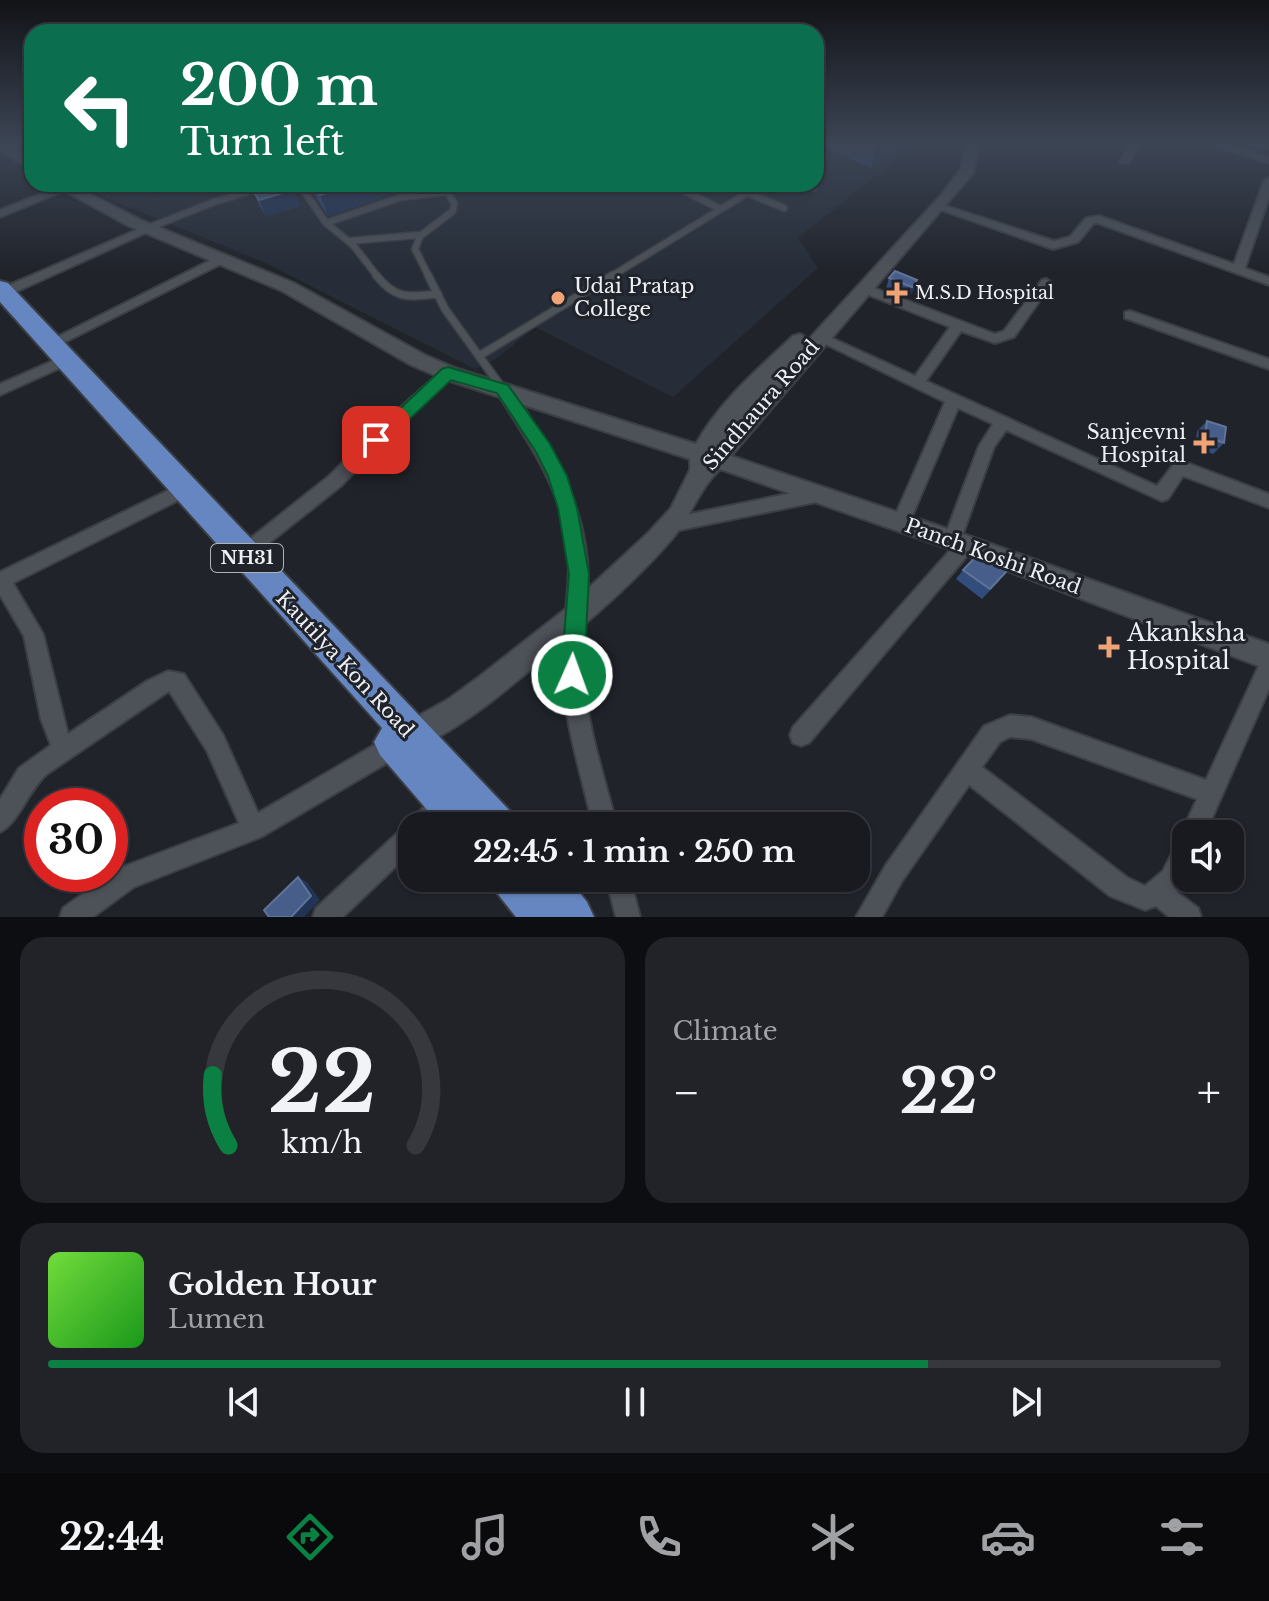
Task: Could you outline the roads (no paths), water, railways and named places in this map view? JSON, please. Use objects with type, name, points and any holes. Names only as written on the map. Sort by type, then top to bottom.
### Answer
[{"type":"highway","name":"Kautilya Kon Road","points":[[1,296],[257,596],[482,812]]},
{"type":"highway","name":"Kautilya Kon Road","points":[[55,357],[243,554],[404,740],[443,812]]},
{"type":"highway","points":[[523,892],[543,917]]},
{"type":"highway","points":[[552,892],[572,917]]},
{"type":"street","points":[[704,463],[753,386],[836,305],[944,186]]},
{"type":"street","name":"Sindhaura Road","points":[[404,740],[479,694],[577,615],[670,525],[679,515],[704,463],[956,186]]},
{"type":"street","points":[[0,214],[49,192]]},
{"type":"street","name":"Panch Koshi Road","points":[[74,192],[148,228],[288,287],[408,355],[448,373],[502,389],[704,463],[816,495],[959,543],[1269,657]]},
{"type":"street","points":[[1238,270],[1266,203]]},
{"type":"street","points":[[939,207],[1053,245],[1074,240],[1090,220],[1099,219],[1269,281]]},
{"type":"street","points":[[1,296],[148,228]]},
{"type":"street","points":[[0,390],[221,259]]},
{"type":"street","points":[[865,289],[983,336],[1003,338],[1046,283]]},
{"type":"street","points":[[1130,315],[1269,364]]},
{"type":"street","points":[[917,383],[958,326]]},
{"type":"street","points":[[820,338],[1152,491],[1162,494],[1167,490],[1179,469],[1269,501]]},
{"type":"street","points":[[243,554],[335,481],[390,425],[448,373]]},
{"type":"street","points":[[502,389],[528,423],[558,476],[576,544],[579,574],[572,675],[602,812]]},
{"type":"street","points":[[901,523],[954,399]]},
{"type":"street","points":[[801,735],[959,543],[987,446],[1003,422]]},
{"type":"street","points":[[670,525],[816,495]]},
{"type":"street","points":[[63,749],[52,719],[33,634],[0,580],[171,496]]},
{"type":"street","points":[[1199,820],[1269,666]]},
{"type":"street","points":[[0,820],[27,776],[154,688],[177,681],[215,743],[253,829]]},
{"type":"street","points":[[868,917],[894,873],[992,734],[1010,726],[1031,728],[1212,793]]},
{"type":"street","points":[[72,917],[126,878],[253,829],[404,740]]},
{"type":"street","points":[[968,770],[1119,887],[1145,898],[1160,894],[1172,880]]},
{"type":"street","points":[[325,917],[398,848]]},
{"type":"street","points":[[622,892],[628,917]]},
{"type":"street","points":[[1160,894],[1189,917]]},
{"type":"lane","points":[[148,228],[247,192]]},
{"type":"lane","points":[[305,192],[326,223],[348,241],[389,291],[409,297],[438,294]]},
{"type":"lane","points":[[326,223],[402,197],[448,192],[454,203],[451,216],[420,235],[415,249],[438,294],[502,389]]},
{"type":"lane","points":[[686,192],[721,209]]},
{"type":"lane","points":[[479,356],[748,193],[784,208]]},
{"type":"lane","points":[[348,241],[420,235]]},
{"type":"place","name":"M.S.D Hospital","points":[[897,293]]},
{"type":"place","name":"Udai Pratap College","points":[[558,298]]},
{"type":"place","name":"Sanjeevni Hospital","points":[[1204,443]]},
{"type":"place","name":"Akanksha Hospital","points":[[1109,647]]}]
